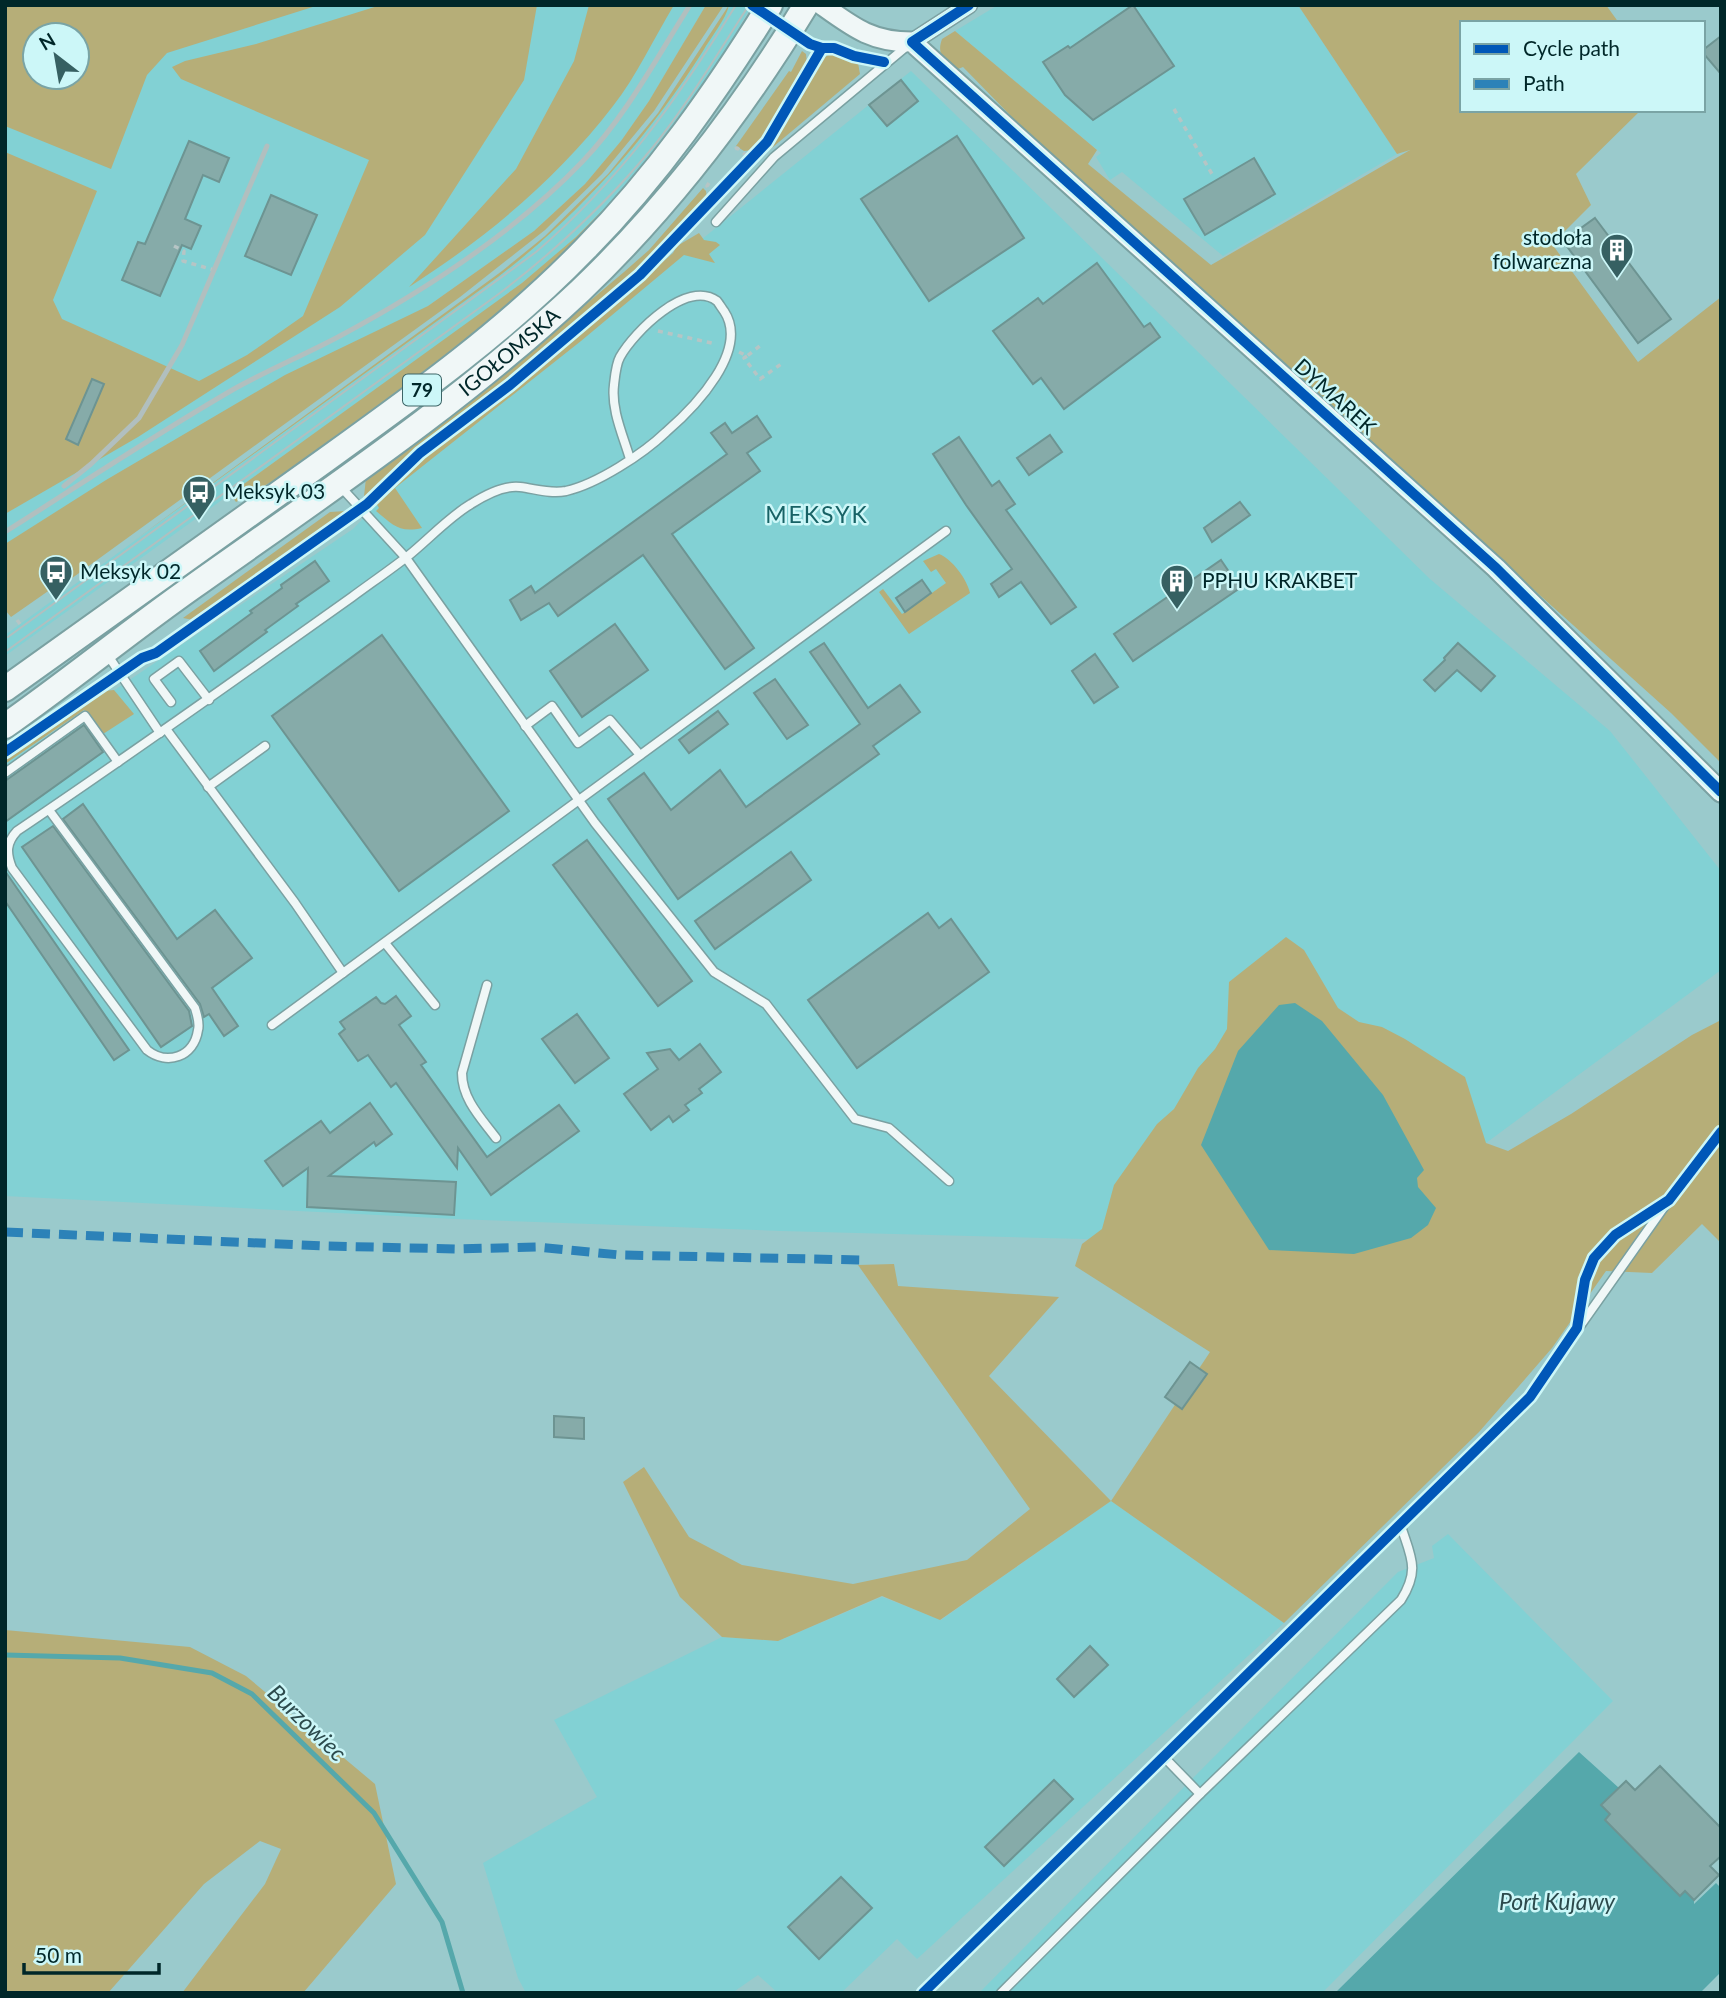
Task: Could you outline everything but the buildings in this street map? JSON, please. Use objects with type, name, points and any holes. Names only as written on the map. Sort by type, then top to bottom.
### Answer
[{"type":"main road","name":"IGOŁOMSKA","points":[[5,689],[442,375],[535,298],[608,225],[671,151],[714,92],[770,5]]},
{"type":"main road","name":"IGOŁOMSKA","points":[[5,726],[105,650],[338,484],[502,360],[597,274],[642,227],[709,148],[762,75],[806,5]]},
{"type":"street","points":[[822,5],[850,25],[892,42],[912,42],[969,5]]},
{"type":"street","name":"DYMAREK","points":[[912,42],[1496,568],[1721,792]]},
{"type":"lane","points":[[716,222],[774,157],[884,62],[912,42]]},
{"type":"lane","points":[[49,810],[195,1008],[198,1031],[186,1052],[171,1059],[157,1058],[147,1050],[12,869],[8,857],[10,839],[17,831],[209,700],[405,558],[468,506],[492,492],[518,486],[539,492],[566,491],[597,478],[630,459],[664,434],[694,406],[718,372],[730,347],[730,321],[718,302],[700,295],[682,300],[656,316],[618,359],[614,384],[616,411],[630,459]]},
{"type":"lane","points":[[338,484],[405,558],[579,801],[714,972],[765,1003],[855,1119],[889,1128],[949,1181]]},
{"type":"lane","points":[[272,1025],[946,531]]},
{"type":"lane","points":[[105,650],[163,731],[295,903],[343,973]]},
{"type":"lane","points":[[171,702],[154,679],[179,661],[209,700]]},
{"type":"lane","points":[[525,726],[552,706],[578,743],[610,720],[640,755]]},
{"type":"lane","points":[[5,773],[85,716],[118,762]]},
{"type":"lane","points":[[208,787],[265,746]]},
{"type":"lane","points":[[385,943],[435,1005]]},
{"type":"lane","points":[[487,985],[462,1073],[462,1086],[466,1097],[496,1138]]},
{"type":"lane","points":[[923,1993],[1530,1397],[1669,1200],[1721,1132]]},
{"type":"lane","points":[[1001,1993],[1200,1794],[1401,1600],[1412,1582],[1413,1566],[1400,1523]]},
{"type":"lane","points":[[1163,1756],[1200,1794]]},
{"type":"path","points":[[1174,109],[1212,174]]},
{"type":"path","points":[[729,158],[737,148],[751,159]]},
{"type":"path","points":[[713,200],[707,186],[714,177]]},
{"type":"path","points":[[174,246],[184,251],[183,261],[214,270]]},
{"type":"path","points":[[643,328],[730,347],[747,356]]},
{"type":"path","points":[[761,345],[744,358],[760,379],[784,362]]},
{"type":"shaded area","points":[[5,5],[706,5],[649,101],[621,141],[585,184],[534,231],[5,593]]},
{"type":"shaded area","points":[[5,5],[319,5],[167,53],[147,75],[111,169],[5,126]]},
{"type":"shaded area","points":[[381,5],[537,5],[524,80],[425,235],[340,307],[138,437],[5,514],[5,152],[97,191],[53,300],[62,319],[199,381],[247,355],[303,316],[369,160],[181,79],[172,67]]},
{"type":"shaded area","points":[[589,5],[674,5],[621,95],[568,158],[519,206],[409,287],[516,169],[574,61]]},
{"type":"shaded area","points":[[706,5],[724,5],[654,111],[602,174],[545,230],[460,297],[57,589],[54,587],[11,617],[5,610],[5,544],[106,480],[285,375],[428,306],[534,231],[585,184],[621,141],[649,101]]},
{"type":"shaded area","points":[[729,5],[718,28],[682,83],[636,144],[611,173],[557,227],[498,277],[132,542],[502,271],[545,236],[608,174],[658,113]]},
{"type":"shaded area","points":[[752,5],[714,70],[680,120],[627,186],[556,256],[497,302],[5,656],[5,635],[498,277],[534,248],[587,199],[641,138],[685,79],[730,6]]},
{"type":"shaded area","points":[[998,5],[1298,5],[1397,154],[1223,256],[1122,172],[1110,180],[1096,157],[1101,153],[955,31]]},
{"type":"shaded area","points":[[1298,5],[1606,5],[1618,21],[1460,21],[1460,112],[1639,112],[1576,174],[1591,205],[1552,244],[1638,362],[1721,297],[1721,763],[1671,713],[1044,150],[963,67],[958,69],[946,60],[941,54],[940,45],[942,39],[955,31],[1097,150],[1088,164],[1211,265],[1410,150],[1397,154]]},
{"type":"shaded area","points":[[802,51],[806,54],[807,64],[761,141],[753,150],[744,151],[736,146],[789,71],[791,72]]},
{"type":"shaded area","points":[[835,54],[858,63],[860,74],[767,152],[820,61]]},
{"type":"shaded area","points":[[911,71],[1430,579],[1610,731],[1721,871],[1721,970],[1486,1143],[1356,1246],[781,1231],[456,1219],[5,1196],[5,764],[353,529],[395,486]]},
{"type":"shaded area","points":[[627,186],[540,277],[474,336],[292,470],[236,502],[230,494],[522,283],[576,237]]},
{"type":"shaded area","points":[[703,188],[707,200],[633,274],[500,386],[412,453],[364,496],[366,478],[494,382],[624,272],[649,250]]},
{"type":"shaded area","points":[[699,233],[704,240],[720,245],[709,254],[715,263],[684,255],[581,341],[395,488],[422,528],[402,529],[376,511],[379,508],[376,503],[419,460],[526,379],[673,253],[677,246]]},
{"type":"shaded area","points":[[346,511],[193,620],[183,618],[330,512]]},
{"type":"shaded area","points":[[939,554],[958,570],[970,593],[909,634],[879,592],[883,589],[902,614],[946,583],[936,569],[931,572],[923,561]]},
{"type":"shaded area","points":[[114,690],[134,714],[103,734],[84,710],[5,764],[5,759],[104,691]]},
{"type":"shaded area","points":[[1286,937],[1304,950],[1338,1008],[1359,1022],[1382,1027],[1405,1039],[1465,1077],[1486,1143],[1508,1151],[1571,1114],[1692,1035],[1721,1020],[1721,1243],[1702,1224],[1652,1273],[1606,1271],[1552,1348],[1479,1432],[1284,1623],[1111,1501],[1210,1352],[1075,1266],[1082,1244],[1102,1229],[1114,1185],[1157,1124],[1174,1109],[1198,1068],[1215,1049],[1227,1029],[1229,982]]},
{"type":"shaded area","points":[[894,1264],[898,1286],[1059,1297],[989,1376],[1111,1501],[940,1620],[882,1596],[778,1641],[722,1637],[680,1597],[623,1482],[644,1467],[689,1537],[742,1565],[853,1584],[967,1560],[1030,1509],[858,1265]]},
{"type":"shaded area","points":[[1111,1501],[1284,1623],[917,1959],[897,1939],[841,1993],[778,1993],[758,1975],[732,1993],[526,1993],[518,1978],[483,1863],[597,1797],[554,1720],[722,1637],[778,1641],[882,1597],[941,1620]]},
{"type":"shaded area","points":[[1448,1534],[1613,1701],[1322,1993],[979,1993],[1398,1572],[1434,1558],[1432,1546]]},
{"type":"shaded area","points":[[5,1630],[190,1647],[246,1676],[375,1784],[396,1884],[303,1993],[182,1993],[265,1884],[281,1849],[260,1841],[204,1884],[108,1993],[5,1993]]},
{"type":"water","points":[[1295,1003],[1322,1021],[1383,1095],[1424,1170],[1417,1178],[1418,1187],[1436,1208],[1428,1225],[1411,1238],[1354,1254],[1269,1250],[1201,1145],[1238,1051],[1279,1005]]},
{"type":"water","name":"Port Kujawy","points":[[1579,1752],[1619,1788],[1601,1805],[1610,1814],[1605,1820],[1680,1896],[1685,1891],[1694,1900],[1694,1904],[1716,1883],[1721,1888],[1721,1972],[1700,1993],[1335,1993]]},
{"type":"waterway","name":"Burzowiec","points":[[5,1655],[120,1658],[212,1673],[252,1694],[374,1813],[442,1922],[463,1993]]},
{"type":"tram line","points":[[8,637],[536,252],[595,196],[646,137],[736,5]]},
{"type":"tram line","points":[[5,652],[500,293],[541,260],[600,206],[653,147],[691,95],[749,5]]},
{"type":"railway","points":[[5,532],[234,389],[338,337],[404,300],[498,237],[582,162],[613,126],[690,5]]},
{"type":"railway","points":[[64,486],[139,418],[182,345],[267,146]]},
{"type":"marked path","points":[[5,1232],[327,1246],[455,1249],[537,1247],[620,1255],[861,1260]]},
{"type":"cycle path","points":[[752,5],[810,44],[884,62]]},
{"type":"cycle path","points":[[969,5],[912,42],[1496,568],[1721,792]]},
{"type":"cycle path","points":[[5,752],[142,658],[156,653],[367,504],[420,453],[510,385],[640,275],[767,142],[822,48]]},
{"type":"cycle path","points":[[923,1993],[1530,1397],[1577,1328],[1585,1280],[1594,1258],[1615,1235],[1669,1200],[1721,1132]]},
{"type":"place","name":"stodoła folwarczna","points":[[1617,280]]},
{"type":"place","name":"Meksyk 03","points":[[199,522]]},
{"type":"place","name":"Meksyk 02","points":[[56,602]]},
{"type":"place","name":"PPHU KRAKBET","points":[[1177,611]]},
{"type":"district","name":"MEKSYK","points":[[817,515]]}]
